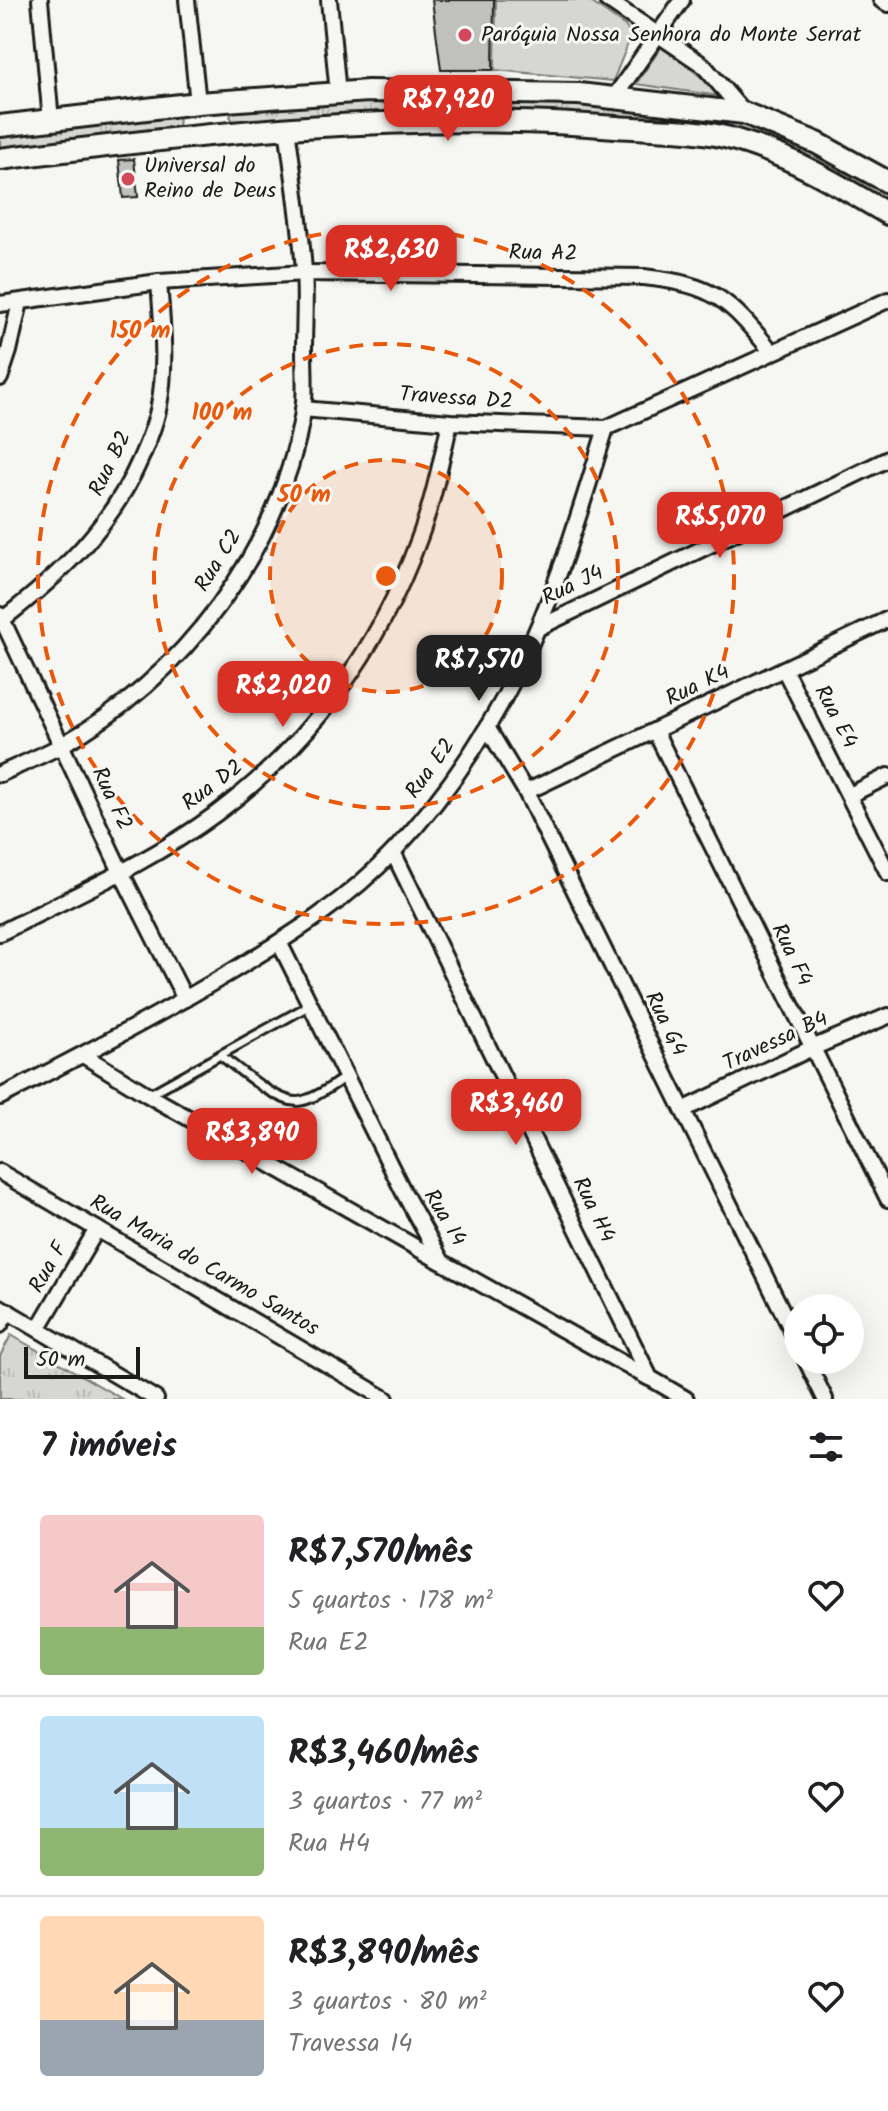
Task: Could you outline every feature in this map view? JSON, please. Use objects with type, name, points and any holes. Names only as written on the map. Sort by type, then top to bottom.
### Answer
[{"type":"street","points":[[40,0],[51,121]]},
{"type":"street","points":[[187,0],[202,134]]},
{"type":"street","points":[[329,0],[338,94]]},
{"type":"street","points":[[607,0],[703,65],[744,113]]},
{"type":"street","points":[[615,96],[682,0]]},
{"type":"street","points":[[881,0],[888,4]]},
{"type":"street","points":[[0,126],[198,103],[368,91],[615,96],[744,113],[817,143],[888,182]]},
{"type":"street","points":[[0,159],[202,134],[287,127],[510,120],[697,132],[733,139],[800,163],[888,214]]},
{"type":"street","name":"Rua C2","points":[[0,774],[61,745],[128,700],[156,676],[202,628],[255,549],[270,518],[288,473],[303,409],[305,273],[287,127]]},
{"type":"street","name":"Rua A2","points":[[0,304],[159,282],[305,273],[644,277],[676,280],[705,288],[724,300],[772,352]]},
{"type":"street","name":"Rua B2","points":[[1,618],[43,588],[89,543],[113,511],[136,469],[153,429],[160,398],[163,363],[159,282]]},
{"type":"street","points":[[606,428],[888,300]]},
{"type":"street","points":[[0,378],[20,302]]},
{"type":"street","name":"Travessa D2","points":[[303,409],[450,422],[606,428]]},
{"type":"street","name":"Rua D2","points":[[0,933],[121,872],[215,815],[250,787],[304,735],[332,700],[384,623],[419,539],[450,422]]},
{"type":"street","name":"Rua E2","points":[[0,1097],[185,999],[279,942],[331,906],[393,852],[427,813],[487,727],[538,628],[570,545],[606,428]]},
{"type":"street","name":"Rua J4","points":[[538,628],[888,459]]},
{"type":"street","name":"Rua F2","points":[[1,618],[121,872],[185,999]]},
{"type":"street","name":"Rua K4","points":[[526,792],[888,619]]},
{"type":"street","name":"Rua E4","points":[[784,669],[888,873]]},
{"type":"street","name":"Rua G4","points":[[487,727],[526,792],[784,1315]]},
{"type":"street","name":"Rua F4","points":[[655,731],[888,1199]]},
{"type":"street","points":[[850,795],[888,776]]},
{"type":"street","name":"Rua H4","points":[[393,852],[650,1378]]},
{"type":"street","name":"Rua I4","points":[[279,942],[404,1193],[442,1262],[650,1378]]},
{"type":"street","name":"Travessa B4","points":[[683,1110],[812,1048],[888,1016]]},
{"type":"street","points":[[83,1055],[442,1262]]},
{"type":"street","name":"Rua Maria do Carmo Santos","points":[[0,1172],[386,1399]]},
{"type":"street","name":"Rua F","points":[[38,1329],[97,1229]]},
{"type":"street","points":[[0,1325],[4,1309],[149,1397]]},
{"type":"street","points":[[813,1374],[825,1399]]},
{"type":"street","points":[[650,1378],[686,1399]]},
{"type":"lane","points":[[148,1095],[310,1005]]},
{"type":"lane","points":[[220,1055],[290,1102],[307,1099],[346,1077]]},
{"type":"green space","points":[[496,0],[588,0],[625,26],[630,33],[613,81],[495,70]]},
{"type":"green space","points":[[662,46],[726,97],[636,84]]},
{"type":"green space","points":[[386,100],[640,106],[707,113],[819,151],[888,191],[888,205],[736,131],[663,118],[571,113],[395,112],[234,123],[230,116],[235,110]]},
{"type":"green space","points":[[176,115],[179,118],[178,126],[0,148],[0,133]]},
{"type":"green space","points":[[11,1335],[122,1399],[0,1399],[0,1356]]},
{"type":"building","name":"Paróquia Nossa Senhora do Monte Serrat","points":[[432,0],[494,0],[493,70],[441,70]]},
{"type":"building","name":"Universal do Reino de Deus","points":[[134,159],[138,197],[123,198],[119,160]]},
{"type":"place","name":"Paróquia Nossa Senhora do Monte Serrat","points":[[465,35]]},
{"type":"place","name":"Universal do Reino de Deus","points":[[128,179]]}]
